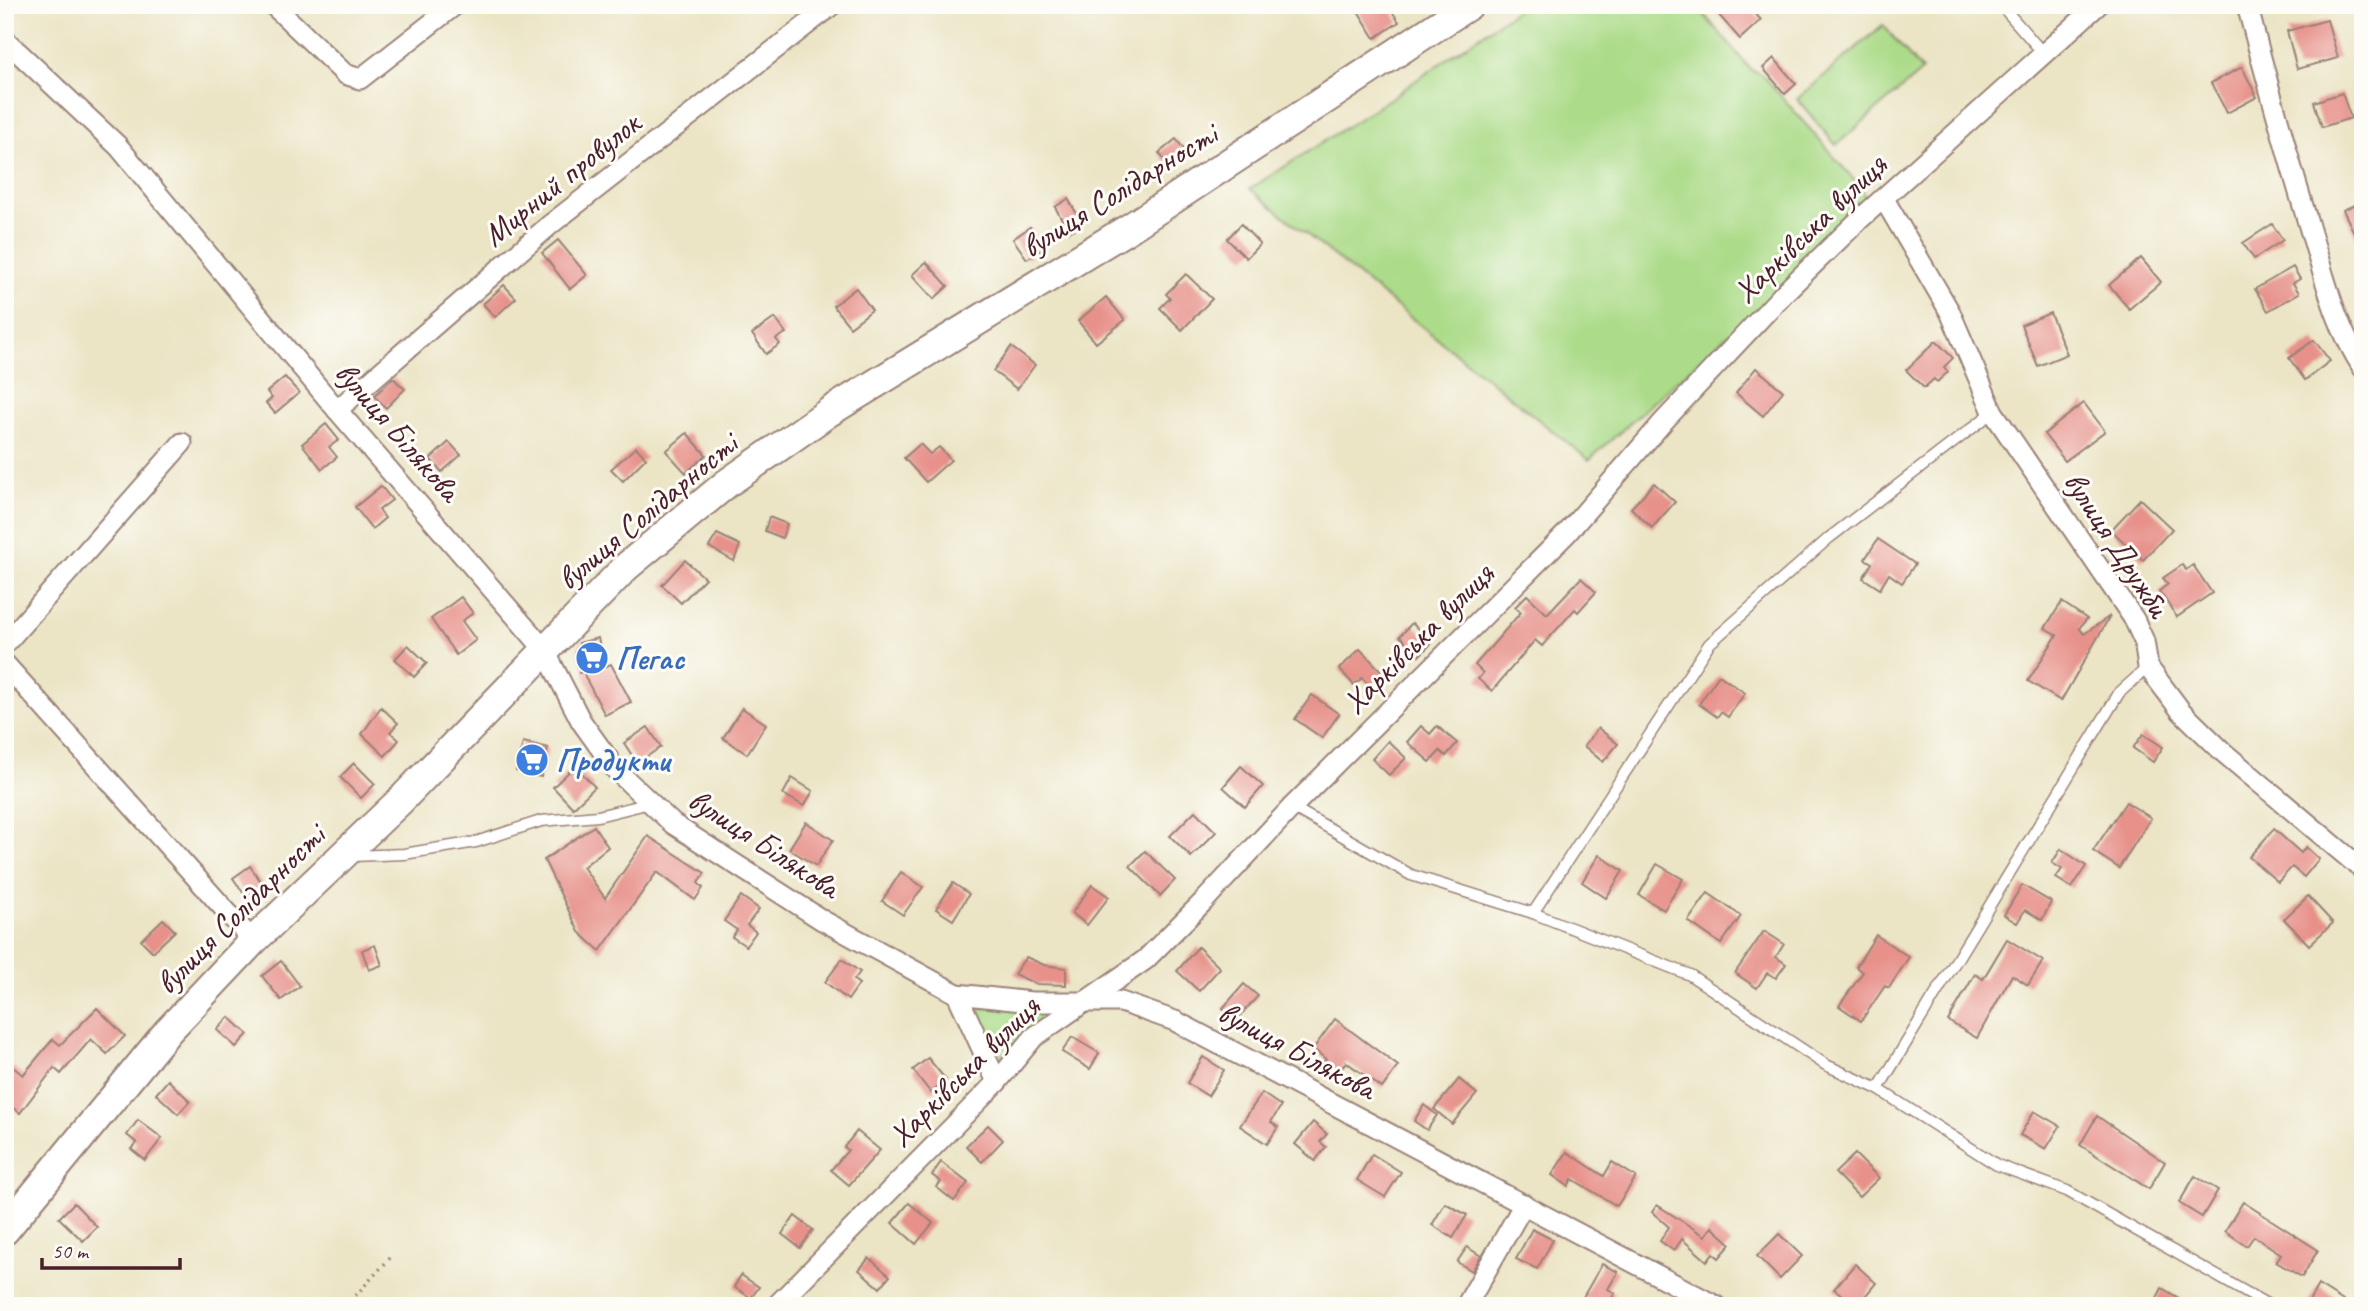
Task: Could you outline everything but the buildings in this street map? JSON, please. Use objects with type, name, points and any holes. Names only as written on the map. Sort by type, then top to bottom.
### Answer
[{"type":"main road","name":"вулиця Солідарності","points":[[5,1230],[168,1031],[253,941],[401,800],[626,566],[726,484],[829,412],[1131,227],[1469,5]]},
{"type":"street","points":[[273,5],[345,74],[360,79],[456,5]]},
{"type":"street","name":"Мирний провулок","points":[[337,410],[551,224],[832,5]]},
{"type":"street","name":"Харківська вулиця","points":[[776,1306],[997,1082],[1034,1037],[1081,1002],[1113,985],[1145,960],[1293,807],[1567,533],[1664,422],[1786,291],[2098,5]]},
{"type":"street","points":[[2247,5],[2284,145],[2335,310],[2350,348],[2363,368]]},
{"type":"street","name":"вулиця Білякова","points":[[5,40],[118,146],[337,410],[544,649],[581,721],[616,770],[673,824],[822,920],[957,994],[1032,1002],[1121,1002],[1175,1021],[1716,1306]]},
{"type":"street","name":"вулиця Дружби","points":[[1884,199],[1950,312],[1993,412],[2134,619],[2144,641],[2148,667],[2181,710],[2223,752],[2363,870]]},
{"type":"street","points":[[5,644],[182,443]]},
{"type":"street","points":[[5,664],[253,941]]},
{"type":"street","points":[[957,994],[997,1082]]},
{"type":"street","points":[[1466,1306],[1524,1204]]},
{"type":"lane","points":[[2001,5],[2043,53]]},
{"type":"lane","points":[[1533,913],[1709,644],[1829,538],[1993,412]]},
{"type":"lane","points":[[1878,1089],[2119,694],[2148,667]]},
{"type":"lane","points":[[341,857],[404,854],[476,842],[541,821],[598,816],[651,803]]},
{"type":"lane","points":[[1293,807],[1411,875],[1533,913],[1690,975],[1826,1065],[1878,1089],[1997,1165],[2067,1191],[2270,1306]]},
{"type":"path","points":[[575,644],[582,686]]},
{"type":"path","points":[[345,1306],[390,1258]]},
{"type":"green space","points":[[1524,5],[1696,5],[1751,70],[1762,74],[1861,188],[1867,200],[1740,333],[1730,333],[1589,460],[1250,189],[1388,100]]},
{"type":"green space","points":[[1883,25],[1922,71],[1836,145],[1797,99]]},
{"type":"green space","points":[[978,1007],[1060,1009],[1006,1060],[976,1022]]},
{"type":"place","name":"Пегас","points":[[592,658]]},
{"type":"place","name":"Продукти","points":[[532,760]]}]
